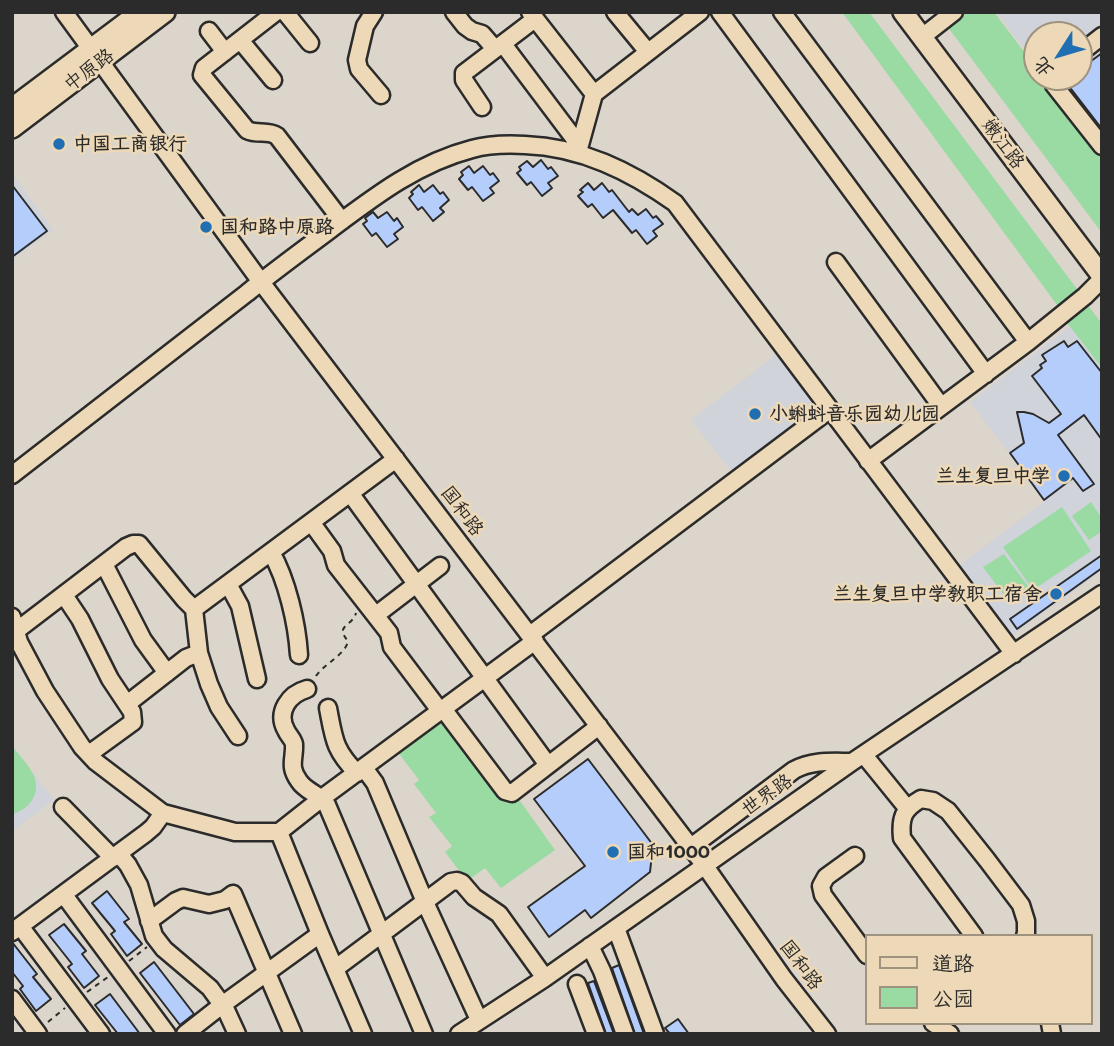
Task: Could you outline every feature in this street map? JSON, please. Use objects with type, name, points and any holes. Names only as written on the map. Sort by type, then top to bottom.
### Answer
[{"type":"main road","name":"中原路","points":[[12,128],[96,56],[140,12]]},
{"type":"main road","name":"中原路","points":[[12,108],[165,12]]},
{"type":"main road","name":"嫩江路","points":[[904,12],[1102,277]]},
{"type":"street","name":"国和路","points":[[64,12],[261,282],[691,847],[784,979],[827,1034]]},
{"type":"street","points":[[285,12],[310,43]]},
{"type":"street","points":[[454,12],[465,26],[499,46],[579,147]]},
{"type":"street","points":[[615,12],[648,52]]},
{"type":"street","points":[[579,147],[594,93],[700,12]]},
{"type":"street","points":[[720,12],[986,374]]},
{"type":"street","points":[[782,12],[1028,342]]},
{"type":"street","points":[[922,37],[954,12]]},
{"type":"street","points":[[372,13],[365,26],[357,65],[381,95]]},
{"type":"street","points":[[269,14],[204,68],[202,75],[247,130],[269,132],[276,136],[342,221]]},
{"type":"street","points":[[482,107],[463,76],[533,15],[594,93]]},
{"type":"street","points":[[209,31],[225,52]]},
{"type":"street","points":[[240,40],[272,80]]},
{"type":"street","points":[[1059,91],[1102,146]]},
{"type":"street","points":[[12,475],[342,221],[381,192],[430,163],[472,149],[505,144],[579,147],[648,184],[675,203],[689,219],[829,410],[1014,654]]},
{"type":"street","points":[[836,262],[941,406]]},
{"type":"street","points":[[868,461],[1028,342],[1085,296],[1102,277]]},
{"type":"street","points":[[238,736],[219,707],[209,684],[199,653],[194,609],[139,544],[127,547],[15,634],[45,691],[82,747],[96,762],[163,813],[234,832],[279,832],[484,679],[532,638],[829,410]]},
{"type":"street","points":[[194,609],[396,459]]},
{"type":"street","points":[[350,493],[548,765]]},
{"type":"street","points":[[311,523],[332,551],[336,565],[389,633],[393,647],[505,791],[512,793],[599,726]]},
{"type":"street","points":[[271,552],[285,585],[299,655]]},
{"type":"street","points":[[104,564],[143,640],[167,673]]},
{"type":"street","points":[[376,615],[440,566]]},
{"type":"street","points":[[228,584],[240,606],[257,679]]},
{"type":"street","name":"世界路","points":[[459,1034],[545,978],[858,758],[1102,594]]},
{"type":"street","points":[[64,595],[80,619],[110,679],[132,712],[133,722],[89,754]]},
{"type":"street","points":[[127,704],[186,658],[199,653]]},
{"type":"street","points":[[307,689],[290,697],[283,714],[285,729],[294,744],[293,770],[304,788],[322,798],[424,1034]]},
{"type":"street","points":[[328,708],[339,753],[375,783],[425,902],[480,1020]]},
{"type":"street","points":[[691,847],[794,769],[805,764],[858,758],[907,808]]},
{"type":"street","points":[[973,934],[902,838],[902,818],[907,808],[921,799],[933,801],[948,811],[1021,905],[1026,921],[1026,934]]},
{"type":"street","points":[[63,807],[128,865],[143,895],[154,936],[164,949],[210,988],[237,1034]]},
{"type":"street","points":[[101,1034],[16,929],[153,827],[163,813]]},
{"type":"street","points":[[279,832],[363,1034]]},
{"type":"street","points":[[855,856],[826,877],[821,886],[823,895],[866,954]]},
{"type":"street","points":[[335,968],[457,881],[499,914],[545,978]]},
{"type":"street","points":[[149,921],[183,898],[209,904],[225,900],[233,894],[293,1034]]},
{"type":"street","points":[[64,895],[167,1034]]},
{"type":"street","points":[[616,928],[655,1034]]},
{"type":"street","points":[[185,1034],[320,934]]},
{"type":"street","points":[[590,946],[625,1034]]},
{"type":"street","points":[[577,984],[594,1029],[617,1013],[643,1002]]},
{"type":"street","points":[[12,999],[37,1032]]},
{"type":"path","points":[[307,689],[323,667],[346,648],[348,641],[342,630],[355,618],[363,599]]},
{"type":"path","points":[[37,1032],[76,1000]]},
{"type":"shaded area","points":[[996,12],[1102,12],[1102,152],[1056,91],[1093,91],[1093,21],[1023,21],[1023,48]]},
{"type":"shaded area","points":[[12,174],[53,230],[12,261]]},
{"type":"shaded area","name":"兰生复旦中学","points":[[1070,327],[1102,368],[1102,571],[1009,638],[957,567],[1045,501],[970,402]]},
{"type":"shaded area","name":"小蝌蚪音乐园幼儿园","points":[[779,352],[819,408],[733,474],[691,420]]},
{"type":"shaded area","points":[[12,745],[54,800],[12,831]]},
{"type":"green space","points":[[842,12],[869,12],[1080,293],[1060,309]]},
{"type":"green space","points":[[965,12],[994,12],[1023,50],[1023,91],[1054,91],[1102,155],[1102,233],[947,26]]},
{"type":"green space","points":[[1087,304],[1102,324],[1102,368],[1064,319]]},
{"type":"green space","points":[[1091,502],[1102,519],[1102,531],[1089,540],[1072,516]]},
{"type":"green space","points":[[1062,507],[1091,551],[1033,590],[1003,547]]},
{"type":"green space","points":[[1004,554],[1031,590],[1010,603],[983,567]]},
{"type":"green space","points":[[441,717],[505,801],[515,794],[555,850],[501,888],[485,868],[467,881],[445,852],[452,846],[429,817],[436,813],[414,784],[419,780],[397,751]]},
{"type":"green space","points":[[12,746],[31,770],[36,787],[29,804],[12,814]]},
{"type":"building","points":[[1102,53],[1102,129],[1073,91],[1093,91],[1093,60]]},
{"type":"building","points":[[541,160],[558,176],[548,183],[552,188],[542,196],[531,182],[527,185],[517,173],[521,170],[519,167],[527,161],[533,167]]},
{"type":"building","points":[[469,166],[474,173],[483,166],[499,181],[490,188],[494,193],[483,201],[472,187],[468,190],[459,179],[463,175],[461,172]]},
{"type":"building","points":[[588,183],[594,190],[602,183],[609,192],[612,190],[629,212],[632,209],[638,215],[646,209],[653,218],[656,216],[663,224],[653,231],[657,236],[647,244],[636,230],[632,233],[613,210],[603,218],[592,204],[588,207],[578,196]]},
{"type":"building","points":[[12,185],[47,231],[12,257]]},
{"type":"building","points":[[419,185],[424,192],[433,185],[449,200],[440,208],[444,212],[433,221],[422,207],[418,210],[409,198]]},
{"type":"building","points":[[373,212],[378,218],[387,212],[394,221],[397,218],[403,227],[394,234],[398,239],[387,247],[376,233],[372,236],[363,224],[367,221],[365,218]]},
{"type":"building","points":[[1064,341],[1068,347],[1077,341],[1102,373],[1102,440],[1084,415],[1058,435],[1094,484],[1083,491],[1073,478],[1044,500],[1010,453],[1024,443],[1017,412],[1033,414],[1049,423],[1061,414],[1032,376],[1046,361],[1042,355]]},
{"type":"building","name":"兰生复旦中学教职工宿舍","points":[[1102,555],[1102,568],[1017,629],[1010,619]]},
{"type":"building","name":"国和1000","points":[[588,759],[653,845],[650,872],[591,918],[585,910],[549,937],[528,907],[585,866],[534,799]]},
{"type":"building","points":[[107,891],[129,919],[124,922],[142,944],[127,956],[111,934],[115,931],[92,903]]},
{"type":"building","points":[[64,924],[86,951],[82,954],[99,976],[84,988],[68,967],[72,964],[49,935]]},
{"type":"building","points":[[12,942],[37,974],[33,977],[51,999],[36,1011],[12,972]]},
{"type":"building","points":[[154,962],[194,1014],[180,1025],[140,973]]},
{"type":"building","points":[[619,965],[644,1034],[635,1034],[612,968]]},
{"type":"building","points":[[594,981],[614,1034],[606,1034],[588,983]]},
{"type":"building","points":[[110,994],[140,1034],[118,1034],[95,1005]]},
{"type":"building","points":[[678,1019],[689,1034],[670,1034],[665,1028]]},
{"type":"place","name":"中国工商银行","points":[[59,144]]},
{"type":"place","name":"国和路中原路","points":[[206,227]]},
{"type":"place","name":"小蝌蚪音乐园幼儿园","points":[[755,414]]},
{"type":"place","name":"兰生复旦中学","points":[[1064,476]]},
{"type":"place","name":"兰生复旦中学教职工宿舍","points":[[1056,594]]},
{"type":"place","name":"国和1000","points":[[613,852]]}]
